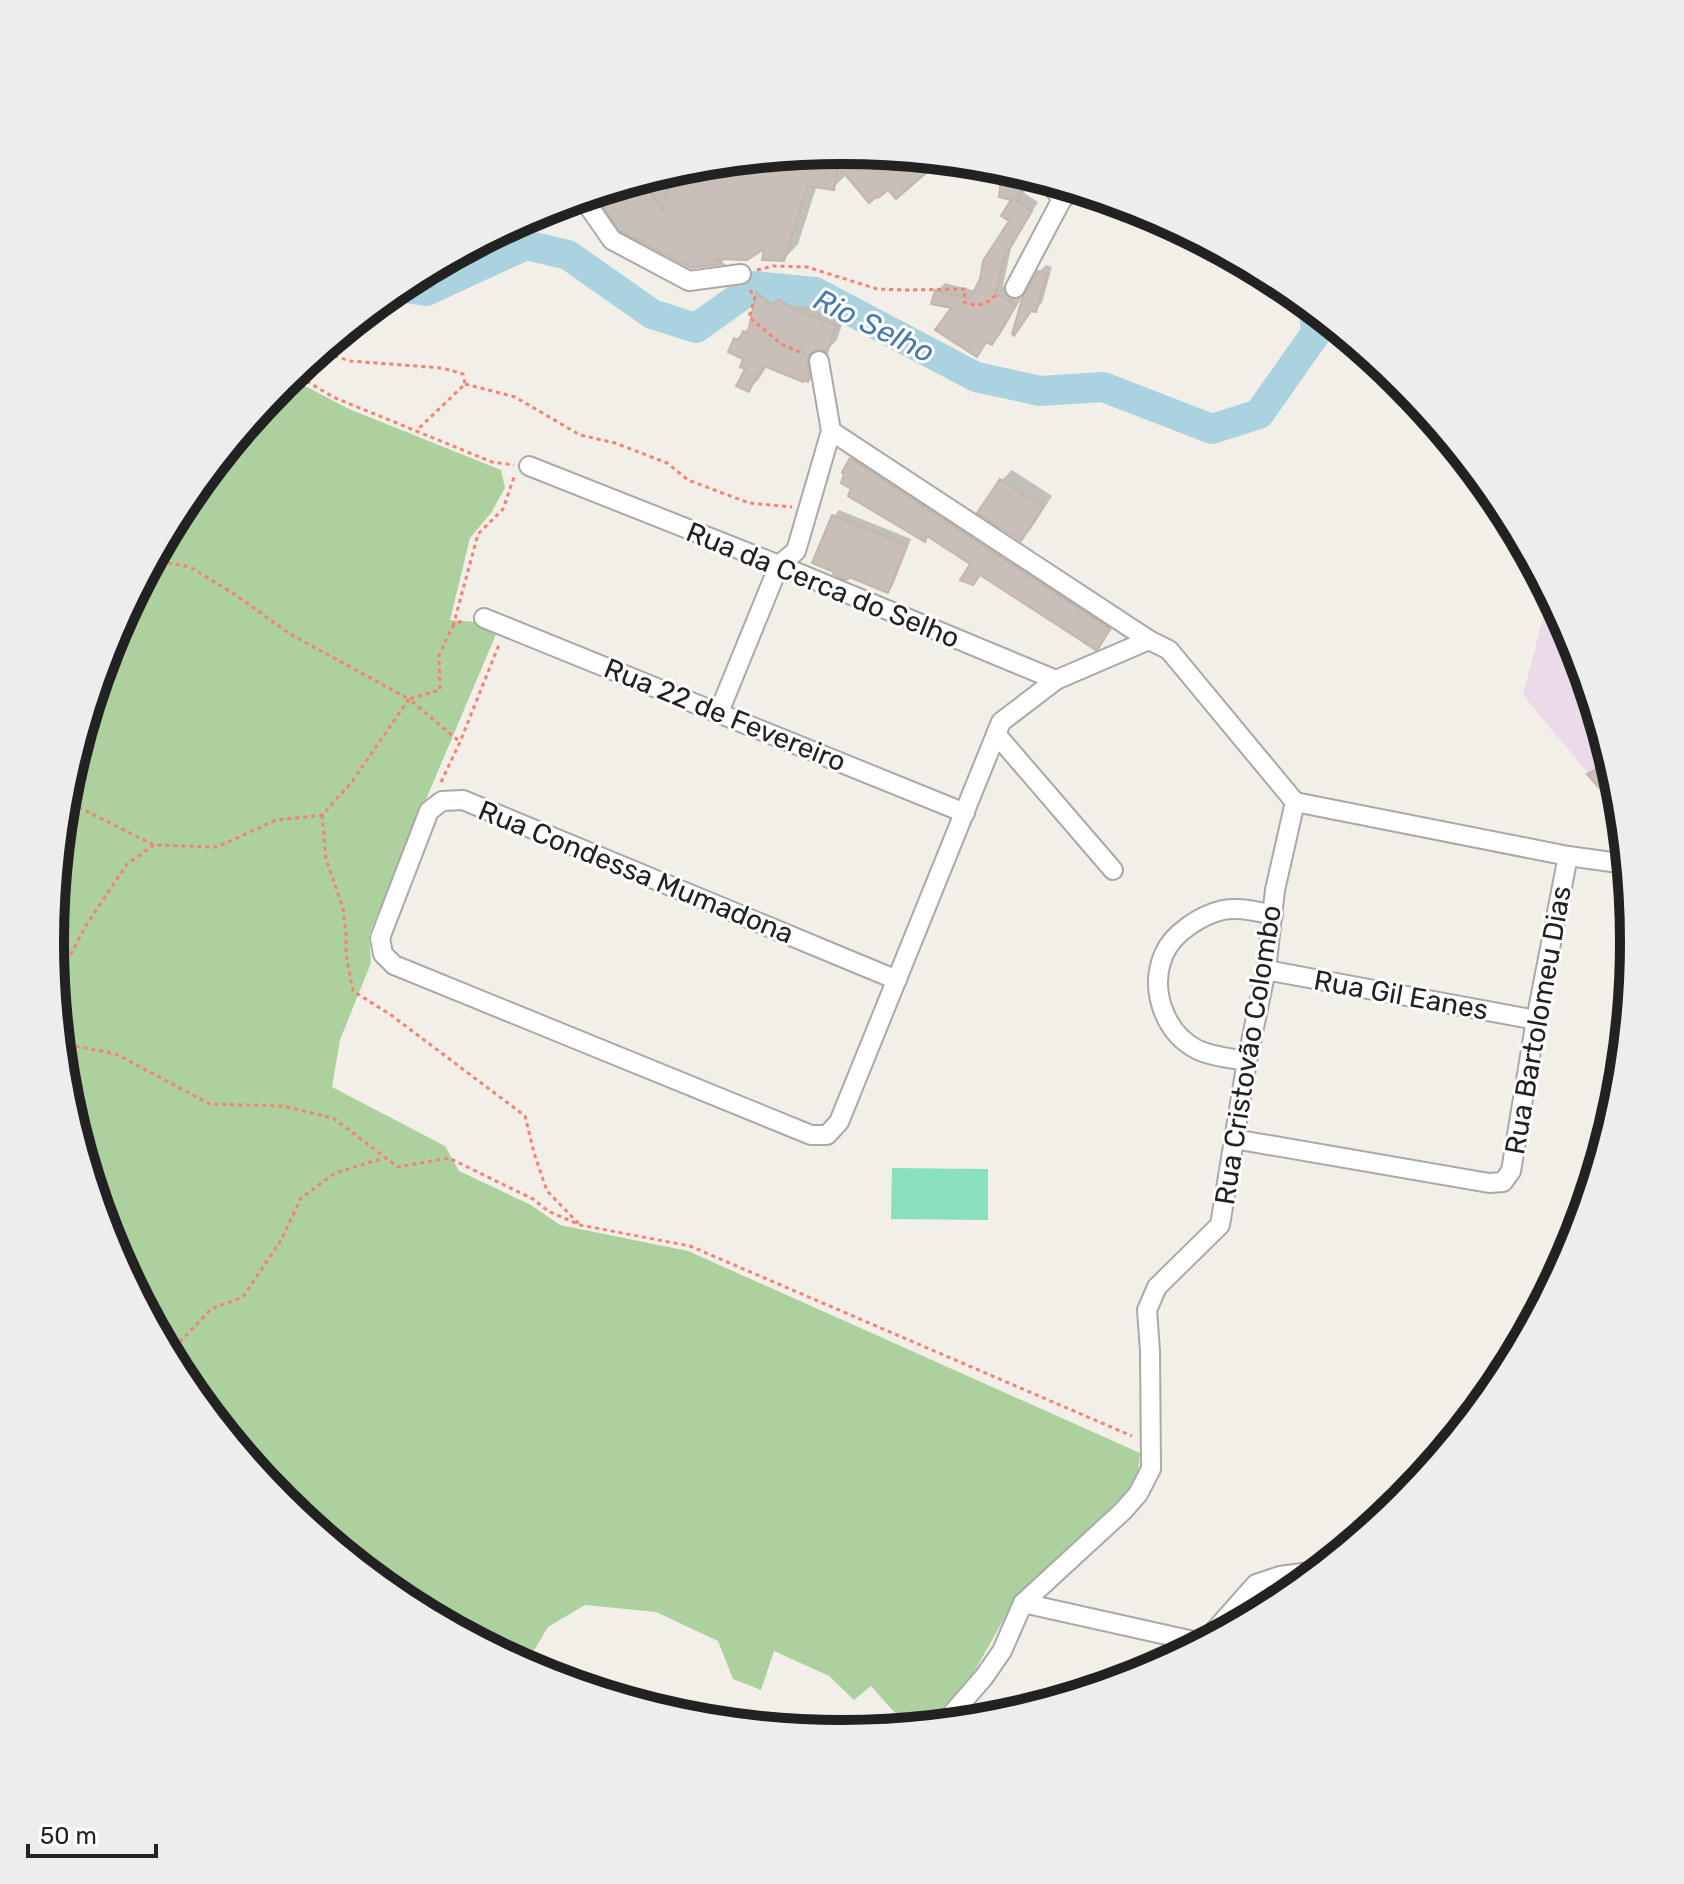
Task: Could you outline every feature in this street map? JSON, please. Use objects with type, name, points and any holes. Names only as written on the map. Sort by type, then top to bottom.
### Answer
[{"type":"street","points":[[1012,290],[1067,198]]},
{"type":"street","points":[[588,206],[612,240],[689,281],[741,274]]},
{"type":"street","points":[[719,712],[779,565],[796,551],[831,431],[819,361]]},
{"type":"street","points":[[831,431],[1149,640],[1169,650],[1295,802],[1615,863]]},
{"type":"street","name":"Rua da Cerca do Selho","points":[[524,466],[779,565],[1056,680]]},
{"type":"street","name":"Rua 22 de Fevereiro","points":[[484,618],[965,813]]},
{"type":"street","points":[[897,980],[1001,722],[1056,680],[1149,640]]},
{"type":"street","points":[[996,734],[1113,870]]},
{"type":"street","name":"Rua Condessa Mumadona","points":[[463,800],[897,980],[839,1122],[827,1135],[811,1135],[394,965],[383,954],[380,938],[429,811],[442,801],[463,800]]},
{"type":"street","name":"Rua Cristovão Colombo","points":[[956,1711],[1002,1651],[1023,1603],[1123,1511],[1138,1494],[1151,1469],[1147,1310],[1157,1287],[1220,1225],[1247,1061],[1266,970],[1275,890],[1295,802]]},
{"type":"street","name":"Rua Bartolomeu Dias","points":[[1234,1139],[1489,1183],[1503,1182],[1511,1171],[1568,856]]},
{"type":"street","points":[[1247,1061],[1211,1055],[1182,1039],[1164,1014],[1158,983],[1160,968],[1165,951],[1174,939],[1197,921],[1221,910],[1273,915]]},
{"type":"street","name":"Rua Gil Eanes","points":[[1266,970],[1536,1020]]},
{"type":"street","points":[[1225,1619],[1256,1584],[1295,1574]]},
{"type":"street","points":[[1023,1603],[1187,1640]]},
{"type":"street","name":"Rua Cristovão Colombo","points":[[964,1710],[967,1698]]},
{"type":"path","points":[[741,274],[773,266],[807,267],[877,289],[965,289],[964,302],[974,306],[988,302],[998,293],[1012,290]]},
{"type":"path","points":[[755,297],[749,317],[781,344],[819,361]]},
{"type":"path","points":[[331,355],[350,361],[442,368],[463,374],[465,384]]},
{"type":"path","points":[[76,806],[154,845],[217,847],[276,820],[322,815],[351,783],[409,699],[440,690],[439,655],[453,626],[478,534],[503,509],[524,466],[492,462],[333,397],[305,380]]},
{"type":"path","points":[[416,431],[465,384]]},
{"type":"path","points":[[465,384],[515,397],[580,435],[615,443],[667,463],[688,480],[749,503],[808,510]]},
{"type":"path","points":[[163,562],[190,567],[290,634],[409,699],[460,742]]},
{"type":"path","points":[[453,626],[466,618],[484,618]]},
{"type":"path","points":[[442,801],[439,786],[506,626]]},
{"type":"path","points":[[322,815],[326,859],[343,908],[346,954],[353,991],[391,1015],[525,1116],[547,1191],[580,1225]]},
{"type":"path","points":[[65,960],[127,864],[154,845]]},
{"type":"path","points":[[71,1045],[116,1054],[210,1104],[282,1106],[333,1118],[398,1167],[449,1158],[580,1225],[690,1246],[1150,1444]]},
{"type":"path","points":[[177,1345],[211,1309],[243,1297],[281,1240],[301,1198],[335,1173],[385,1158]]},
{"type":"shaded area","points":[[1545,609],[1579,692],[1606,795],[1523,695]]},
{"type":"green space","points":[[301,384],[349,409],[501,470],[505,488],[491,513],[470,538],[450,620],[477,622],[497,632],[369,934],[371,963],[340,1040],[332,1087],[445,1146],[459,1171],[531,1205],[560,1225],[688,1251],[1140,1453],[1137,1482],[1014,1601],[973,1674],[937,1714],[901,1717],[871,1686],[854,1700],[829,1676],[774,1651],[761,1690],[733,1679],[718,1641],[656,1612],[585,1605],[548,1627],[531,1655],[453,1616],[368,1559],[329,1527],[257,1455],[195,1374],[144,1286],[105,1192],[79,1094],[66,993],[66,891],[79,790],[105,692],[144,598],[195,510],[257,429]]},
{"type":"green space","points":[[892,1168],[988,1169],[988,1220],[891,1219]]},
{"type":"building","points":[[842,164],[930,170],[896,199],[888,190],[869,203],[838,166],[834,190],[808,186],[784,261],[762,260],[764,249],[747,260],[716,259],[723,264],[691,268],[620,231],[600,203],[649,189],[662,210],[670,184],[740,171]]},
{"type":"building","points":[[1001,181],[1022,186],[1017,201],[1032,211],[1004,258],[996,294],[1016,305],[992,345],[986,342],[977,357],[935,330],[951,308],[931,304],[935,290],[970,299],[980,279],[983,261],[1009,221],[1001,216],[1011,200],[999,197]]},
{"type":"building","points":[[1038,271],[1047,273],[1036,312],[1031,311],[1014,336],[1023,296]]},
{"type":"building","points":[[756,292],[772,305],[779,299],[792,309],[836,325],[827,353],[816,349],[808,356],[808,382],[764,366],[749,392],[736,386],[745,369],[740,367],[743,359],[728,352],[734,338],[739,340],[743,331],[748,333]]},
{"type":"building","points":[[850,458],[1110,629],[1098,649],[980,575],[973,585],[960,580],[970,564],[927,536],[925,542],[848,496],[851,489],[841,483],[842,472]]},
{"type":"building","points":[[1000,479],[1043,507],[1021,541],[977,513]]},
{"type":"building","points":[[832,515],[907,545],[888,593],[849,577],[845,580],[812,563]]},
{"type":"building","points":[[1599,767],[1606,796],[1587,774]]},
{"type":"waterway","name":"Rio Selho","points":[[418,290],[426,291],[526,245],[568,255],[652,314],[696,328],[755,286],[815,292],[976,377],[1040,391],[1103,387],[1212,429],[1259,414],[1316,333],[1315,324]]}]
